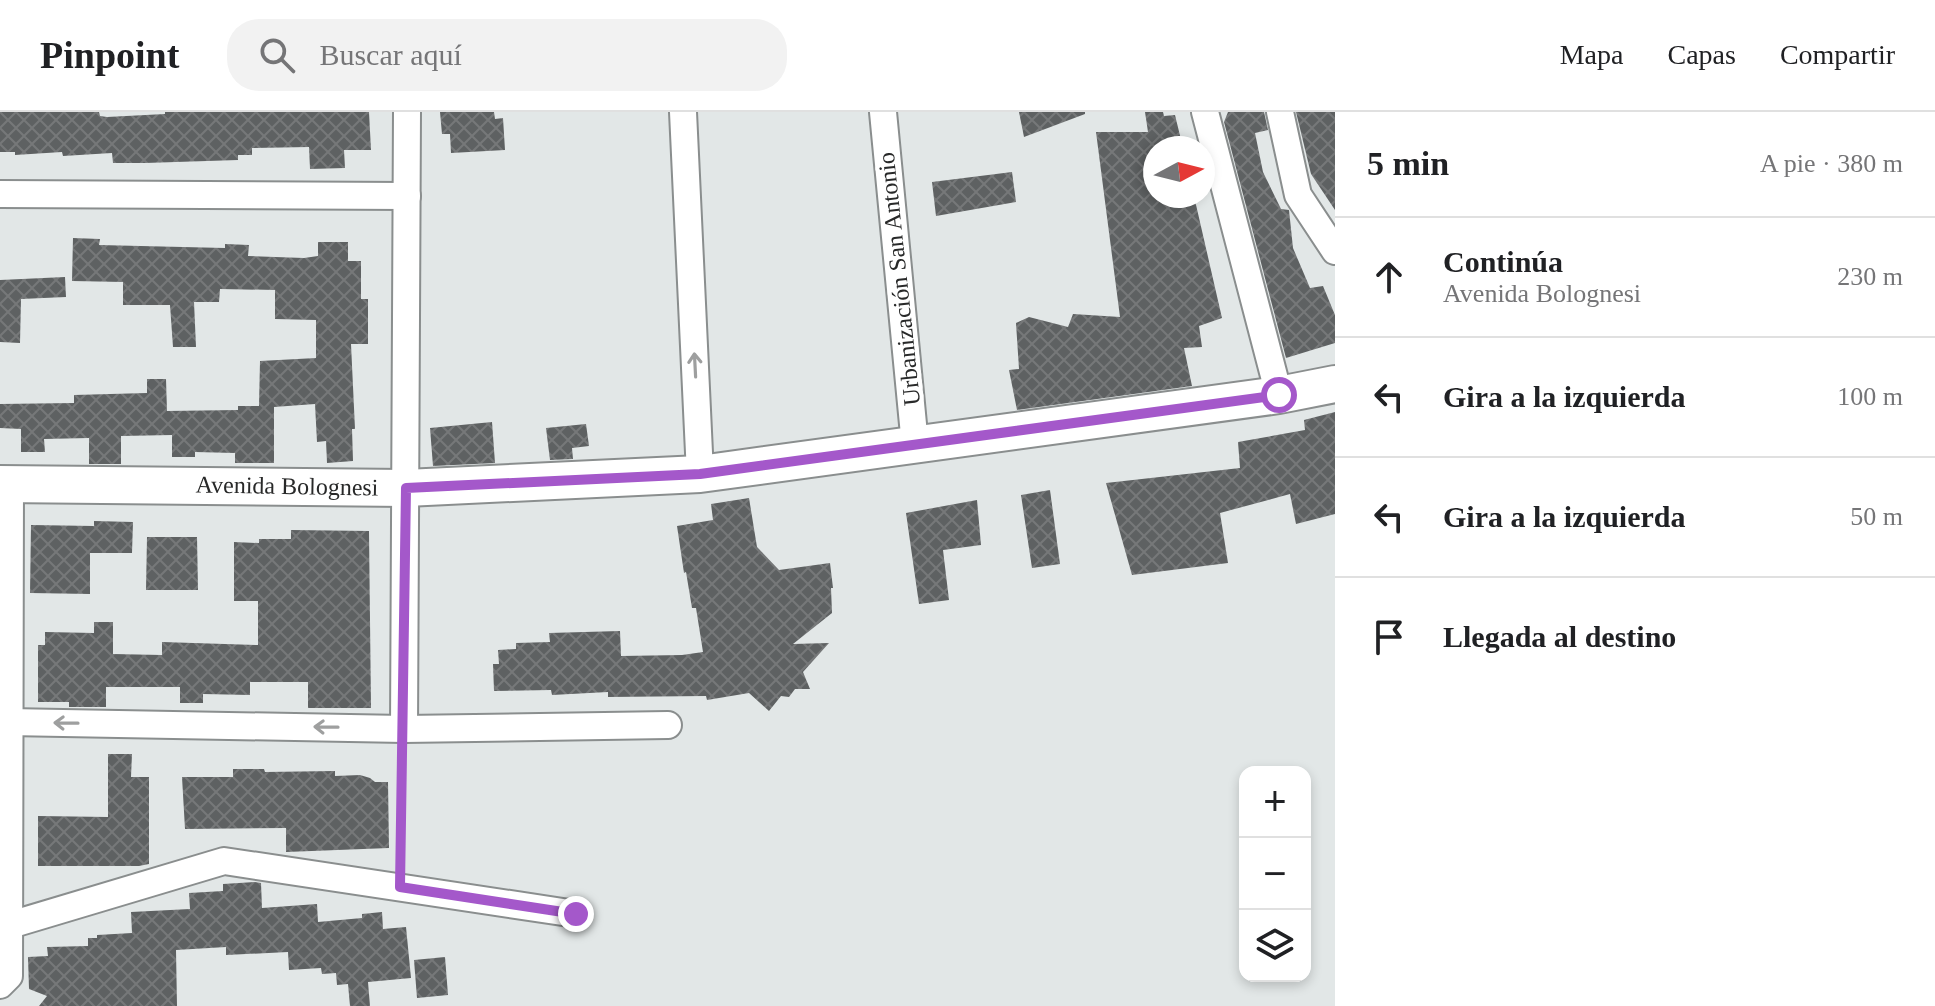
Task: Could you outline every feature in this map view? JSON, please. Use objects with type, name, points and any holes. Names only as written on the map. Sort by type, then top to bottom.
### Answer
[{"type":"main road","name":"Avenida Bolognesi","points":[[5,484],[406,488],[700,474],[1279,395],[1335,384]]},
{"type":"street","points":[[404,729],[407,112]]},
{"type":"street","points":[[683,112],[700,474]]},
{"type":"street","name":"Urbanización San Antonio","points":[[883,112],[915,445]]},
{"type":"street","points":[[1205,112],[1279,395]]},
{"type":"street","points":[[1280,112],[1298,195],[1335,251]]},
{"type":"street","points":[[0,194],[407,196]]},
{"type":"street","points":[[0,985],[9,976],[4,927],[8,722],[5,484]]},
{"type":"street","points":[[8,722],[404,729],[668,725]]},
{"type":"street","points":[[4,927],[224,861],[576,914]]},
{"type":"path","points":[[400,887],[404,729]]},
{"type":"building","points":[[0,112],[99,112],[100,116],[107,117],[165,112],[369,112],[371,150],[344,150],[345,168],[310,169],[309,147],[252,148],[252,155],[238,155],[238,160],[145,163],[113,163],[112,153],[15,155],[15,152],[0,152]]},
{"type":"building","points":[[440,112],[494,112],[495,119],[503,118],[505,150],[451,153],[450,134],[442,134]]},
{"type":"building","points":[[1019,112],[1085,112],[1085,114],[1024,137]]},
{"type":"building","points":[[1145,112],[1163,112],[1164,116],[1175,115],[1180,136],[1143,136],[1143,208],[1197,208],[1222,318],[1199,326],[1202,347],[1184,348],[1192,386],[1017,410],[1009,370],[1019,369],[1016,323],[1029,317],[1068,327],[1073,314],[1120,317],[1096,132],[1148,132]]},
{"type":"building","points":[[1228,112],[1264,112],[1268,130],[1255,133],[1263,172],[1281,209],[1289,210],[1293,248],[1310,288],[1323,286],[1335,315],[1335,343],[1286,358],[1224,122]]},
{"type":"building","points":[[1296,112],[1335,112],[1335,210],[1311,174]]},
{"type":"building","points":[[1012,172],[1016,202],[936,216],[932,182]]},
{"type":"building","points":[[73,238],[100,239],[99,245],[225,248],[225,244],[249,245],[248,256],[304,258],[318,256],[318,242],[348,242],[348,261],[361,261],[361,299],[368,299],[368,344],[351,344],[355,429],[352,429],[353,461],[327,463],[326,441],[317,442],[315,404],[274,407],[274,463],[235,463],[235,453],[195,452],[195,457],[172,457],[172,435],[121,436],[121,464],[89,464],[89,438],[44,439],[45,452],[21,452],[21,429],[0,428],[0,404],[74,403],[74,395],[147,393],[147,379],[166,379],[167,411],[238,410],[238,406],[259,406],[260,361],[316,358],[316,320],[275,319],[275,290],[220,289],[219,302],[194,302],[196,347],[173,347],[170,305],[123,305],[123,282],[72,281]]},
{"type":"building","points":[[65,277],[66,297],[21,299],[20,343],[0,342],[0,280]]},
{"type":"building","points":[[1335,412],[1335,514],[1296,524],[1290,494],[1220,513],[1228,563],[1132,575],[1106,483],[1240,468],[1238,442],[1305,430],[1304,420]]},
{"type":"building","points":[[492,422],[495,463],[433,466],[430,428]]},
{"type":"building","points":[[586,424],[589,446],[572,448],[573,459],[550,460],[546,428]]},
{"type":"building","points":[[1050,490],[1060,564],[1032,568],[1021,495]]},
{"type":"building","points":[[749,498],[757,547],[779,570],[830,563],[832,613],[793,644],[829,643],[803,672],[810,689],[795,689],[789,697],[781,696],[769,711],[749,693],[707,700],[706,696],[608,697],[608,692],[552,695],[551,690],[494,691],[493,664],[499,664],[498,650],[516,649],[516,643],[550,642],[549,633],[620,631],[621,656],[703,652],[696,608],[692,608],[684,573],[677,526],[713,520],[711,504]]},
{"type":"building","points":[[977,500],[981,545],[943,550],[949,600],[919,604],[906,513]]},
{"type":"building","points":[[94,521],[133,522],[132,553],[90,553],[90,594],[30,593],[31,525],[94,526]]},
{"type":"building","points":[[291,530],[369,531],[371,708],[308,708],[308,682],[250,682],[250,695],[203,694],[203,703],[180,703],[180,687],[106,687],[106,707],[69,707],[69,702],[38,702],[38,645],[45,645],[45,632],[94,633],[94,622],[113,622],[113,654],[162,655],[162,642],[258,645],[258,601],[234,601],[234,542],[291,539]]},
{"type":"building","points":[[147,537],[197,537],[198,590],[146,590]]},
{"type":"building","points":[[108,754],[132,754],[131,777],[149,777],[149,864],[38,866],[38,816],[108,817]]},
{"type":"building","points":[[233,769],[335,771],[335,776],[360,775],[375,782],[388,782],[389,848],[286,852],[286,828],[185,829],[182,777],[233,777]]},
{"type":"building","points":[[261,883],[262,908],[317,904],[318,922],[362,918],[362,914],[382,912],[383,929],[406,927],[411,978],[368,982],[370,1006],[350,1006],[348,984],[337,985],[336,973],[322,974],[321,968],[289,970],[288,952],[226,955],[226,947],[176,950],[177,1006],[39,1006],[47,996],[29,989],[28,957],[48,956],[47,947],[88,946],[88,938],[97,938],[97,935],[132,933],[131,912],[190,909],[189,893],[223,891],[223,884]]},
{"type":"building","points":[[445,957],[448,995],[417,998],[414,960]]},
{"type":"route","points":[[576,914],[400,887],[406,488],[700,474],[1279,395]]}]
